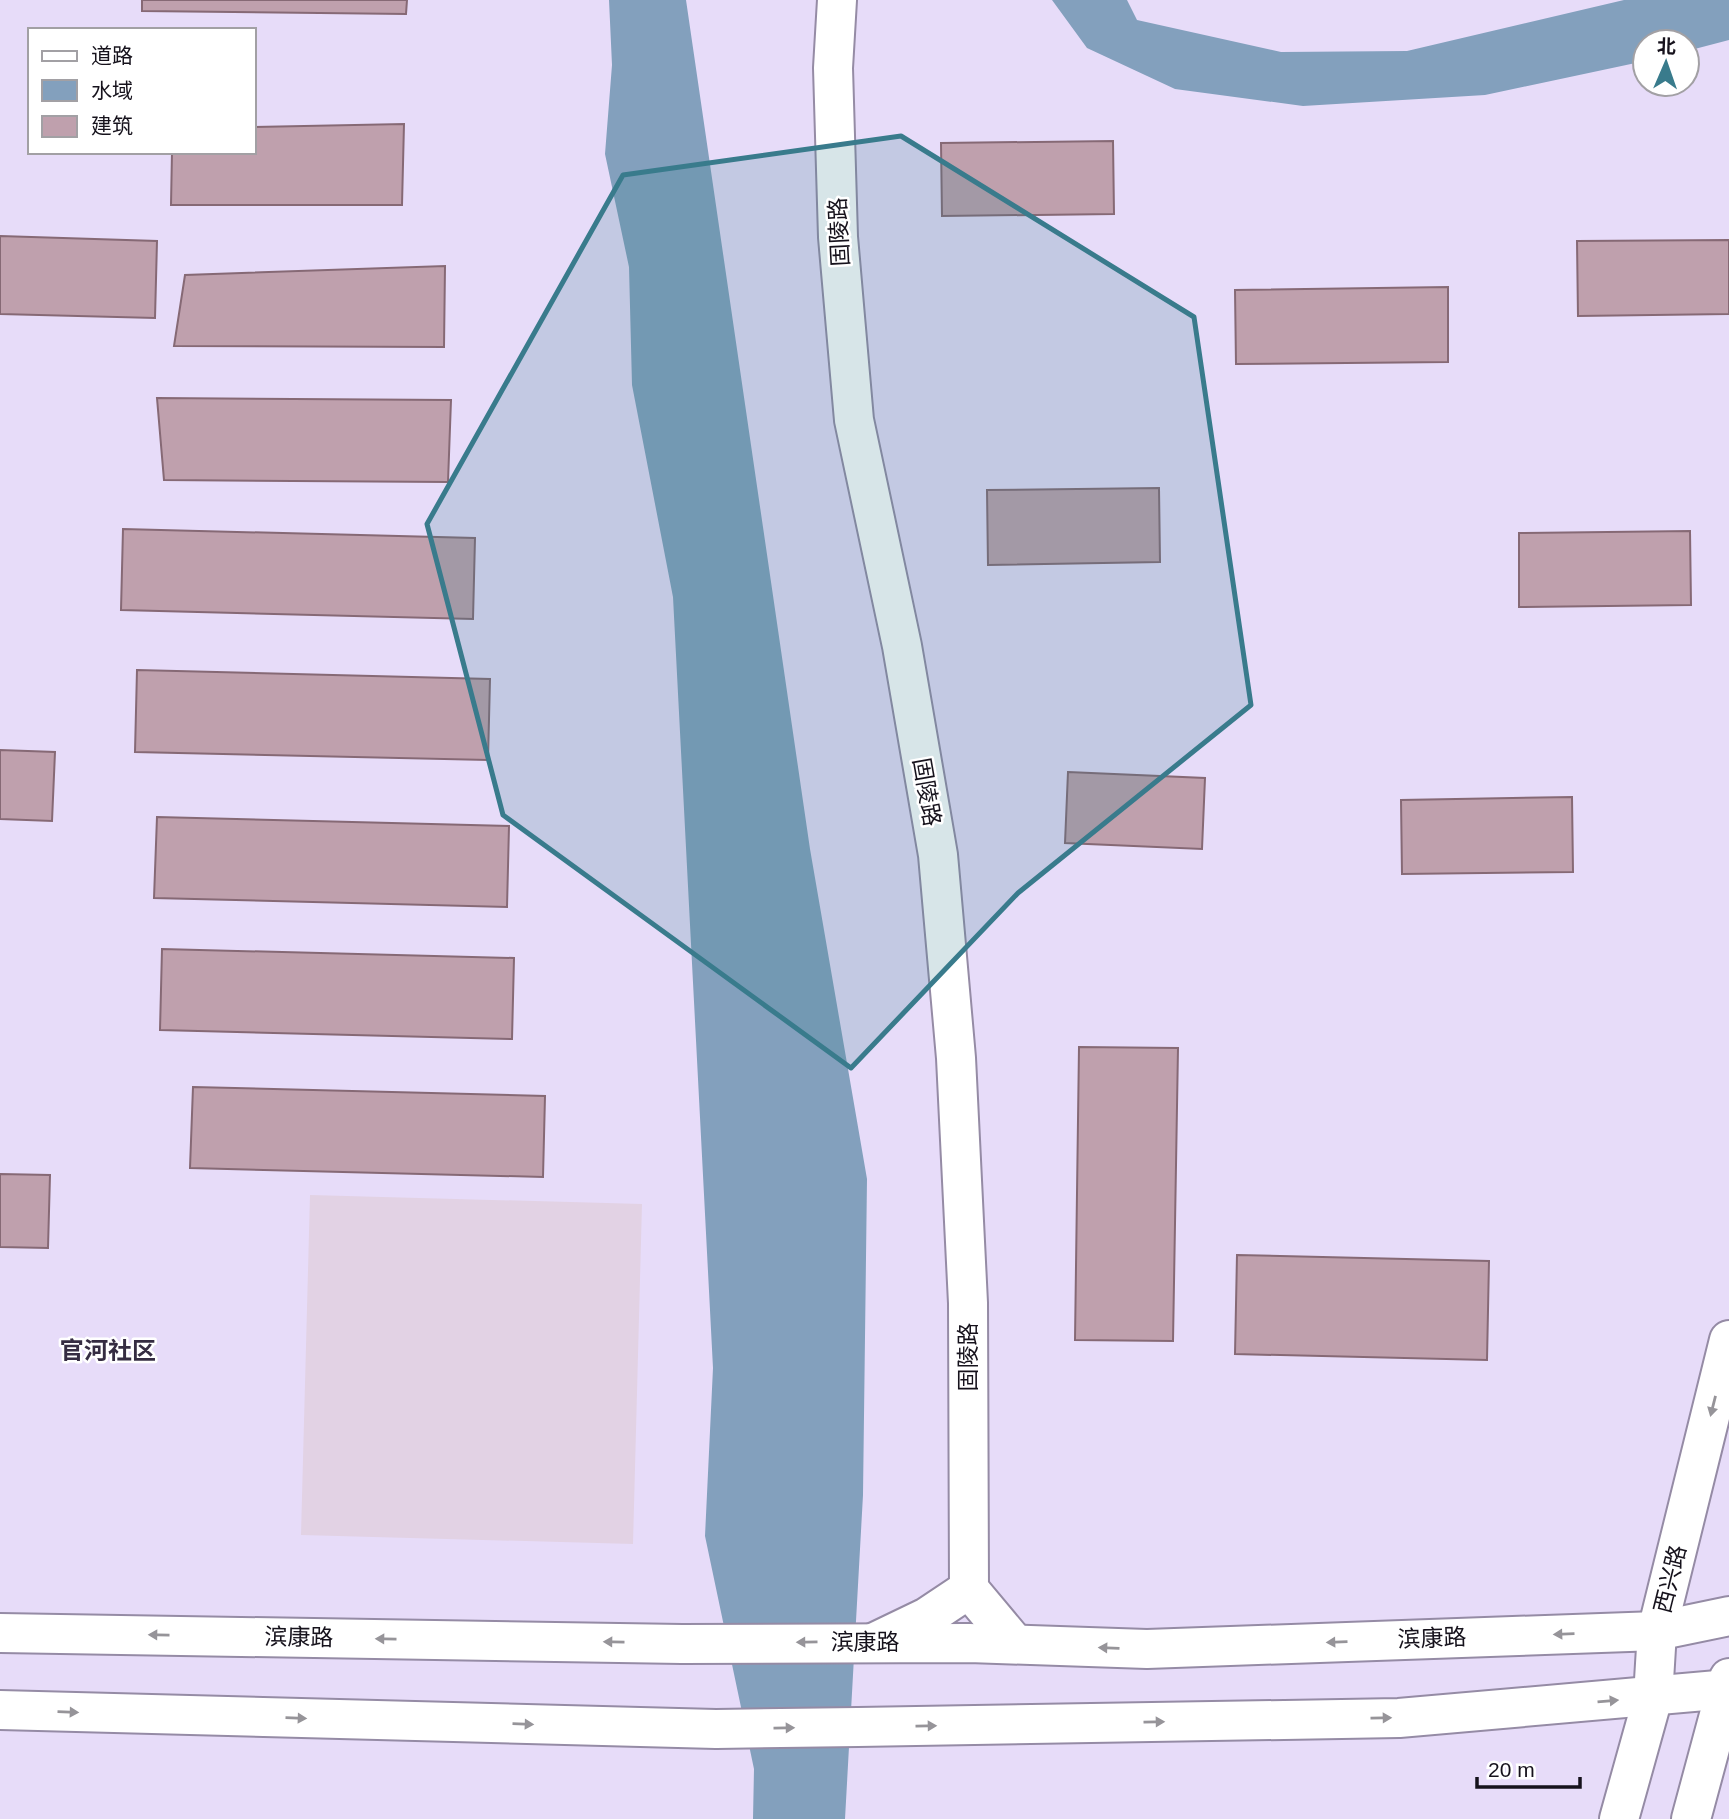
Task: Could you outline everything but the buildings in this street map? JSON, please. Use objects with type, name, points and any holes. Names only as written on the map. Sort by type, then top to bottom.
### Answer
[{"type":"main road","name":"固陵路","points":[[837,0],[833,68],[838,237],[854,420],[902,646],[938,855],[956,1058],[968,1303],[969,1589]]},
{"type":"main road","name":"西兴路","points":[[1619,1819],[1653,1697],[1657,1631],[1729,1340]]},
{"type":"main road","points":[[875,1642],[927,1618],[969,1589],[1015,1644]]},
{"type":"main road","name":"滨康路","points":[[0,1633],[682,1644],[875,1642],[1147,1649],[1657,1631],[1729,1615]]},
{"type":"main road","points":[[0,1710],[716,1729],[1399,1718],[1653,1697],[1728,1686],[1691,1819]]},
{"type":"highlighted area","points":[[901,136],[1194,317],[1251,705],[1018,893],[851,1068],[503,815],[427,524],[623,175]]},
{"type":"shaded area","points":[[310,1195],[642,1204],[633,1544],[301,1535]]},
{"type":"water","points":[[609,0],[686,0],[810,849],[867,1179],[863,1495],[845,1819],[753,1819],[754,1769],[705,1536],[713,1368],[673,597],[632,385],[629,267],[605,154],[612,65]]},
{"type":"water","points":[[1052,0],[1127,0],[1137,20],[1281,52],[1407,51],[1624,0],[1729,0],[1729,40],[1701,47],[1701,28],[1631,28],[1631,64],[1485,95],[1303,106],[1175,89],[1087,48]]},
{"type":"district","name":"官河社区","points":[[108,1351]]}]
